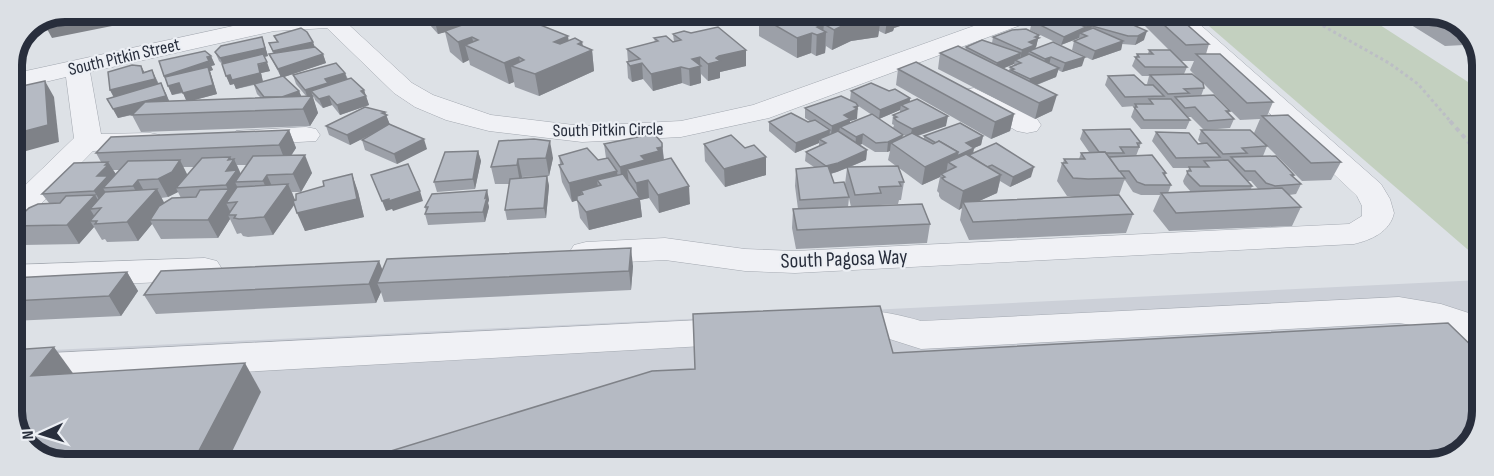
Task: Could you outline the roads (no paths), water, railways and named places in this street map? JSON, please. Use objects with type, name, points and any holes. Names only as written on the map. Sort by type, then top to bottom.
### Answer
[{"type":"lane","name":"South Pitkin Street","points":[[22,80],[274,24],[300,22]]},
{"type":"lane","name":"South Pitkin Circle","points":[[333,22],[403,88],[424,101],[456,114],[489,123],[532,130],[582,134],[633,133],[725,121],[760,112],[1007,22]]},
{"type":"lane","name":"South Pagosa Way","points":[[559,254],[665,249],[746,260],[795,262],[1354,234],[1371,228],[1379,217],[1379,204],[1370,191],[1183,22]]},
{"type":"lane","points":[[906,59],[1027,124]]},
{"type":"lane","points":[[22,205],[88,139],[77,67]]},
{"type":"lane","points":[[225,138],[306,135]]},
{"type":"lane","points":[[86,143],[178,140]]},
{"type":"lane","points":[[22,185],[44,184]]},
{"type":"lane","points":[[23,276],[240,268]]},
{"type":"lane","points":[[23,369],[881,323],[921,335],[1399,310],[1431,313],[1461,322],[1472,329]]}]
